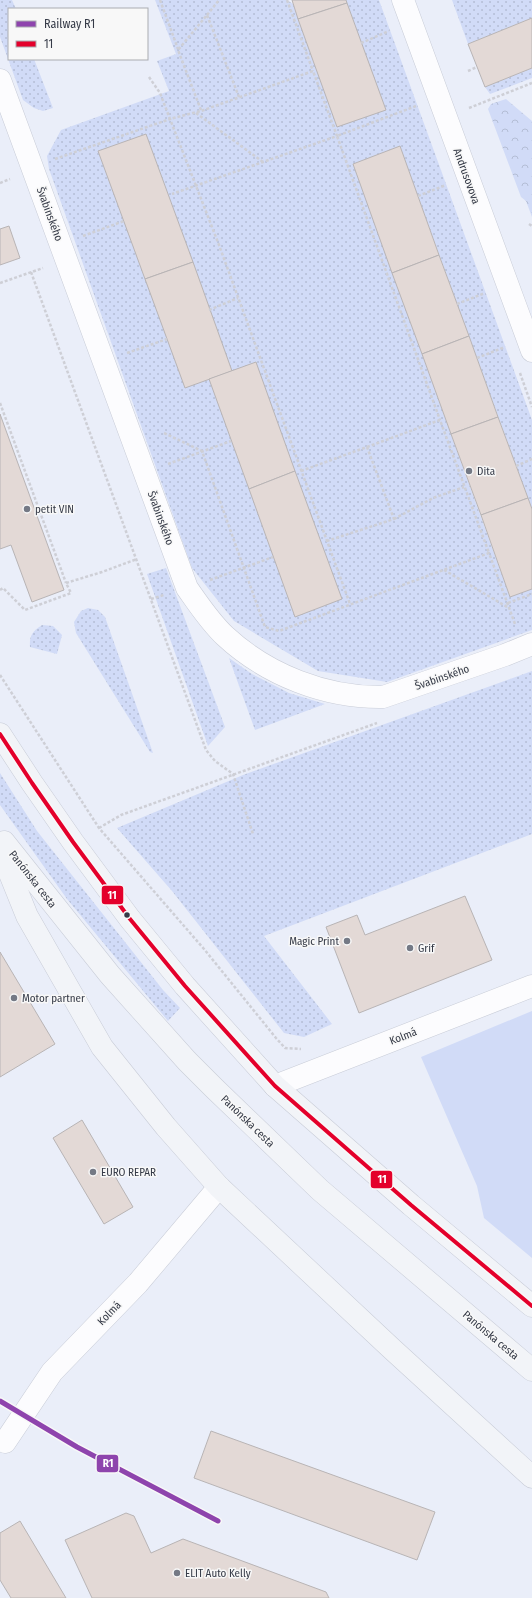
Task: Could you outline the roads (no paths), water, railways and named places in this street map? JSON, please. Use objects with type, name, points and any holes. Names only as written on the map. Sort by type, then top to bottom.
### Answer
[{"type":"main road","points":[[0,734],[68,835],[130,919],[185,986],[275,1086],[417,1210],[532,1306]]},
{"type":"main road","name":"Panónska cesta","points":[[0,837],[110,975],[187,1061],[219,1094],[320,1190],[532,1370]]},
{"type":"main road","points":[[0,849],[27,916],[102,1046],[166,1127],[219,1187],[392,1349],[532,1477]]},
{"type":"street","name":"Andrusovova","points":[[403,0],[532,351]]},
{"type":"street","name":"Švabinského","points":[[0,80],[187,588],[204,612],[225,636],[244,652],[280,673],[310,686],[338,694],[366,698],[383,698],[528,646]]},
{"type":"street","name":"Kolmá","points":[[275,1086],[532,986]]},
{"type":"street","name":"Kolmá","points":[[5,1442],[52,1372],[138,1283],[219,1187]]},
{"type":"rail line","name":"R1","points":[[0,1401],[77,1447],[218,1521]]},
{"type":"place","name":"Dita","points":[[469,471]]},
{"type":"place","name":"petit VIN","points":[[27,509]]},
{"type":"place","name":"Magic Print","points":[[347,941]]},
{"type":"place","name":"Grif","points":[[410,948]]},
{"type":"place","name":"Motor partner","points":[[14,998]]},
{"type":"place","name":"EURO REPAR","points":[[93,1172]]},
{"type":"place","name":"ELIT Auto Kelly","points":[[177,1573]]}]
